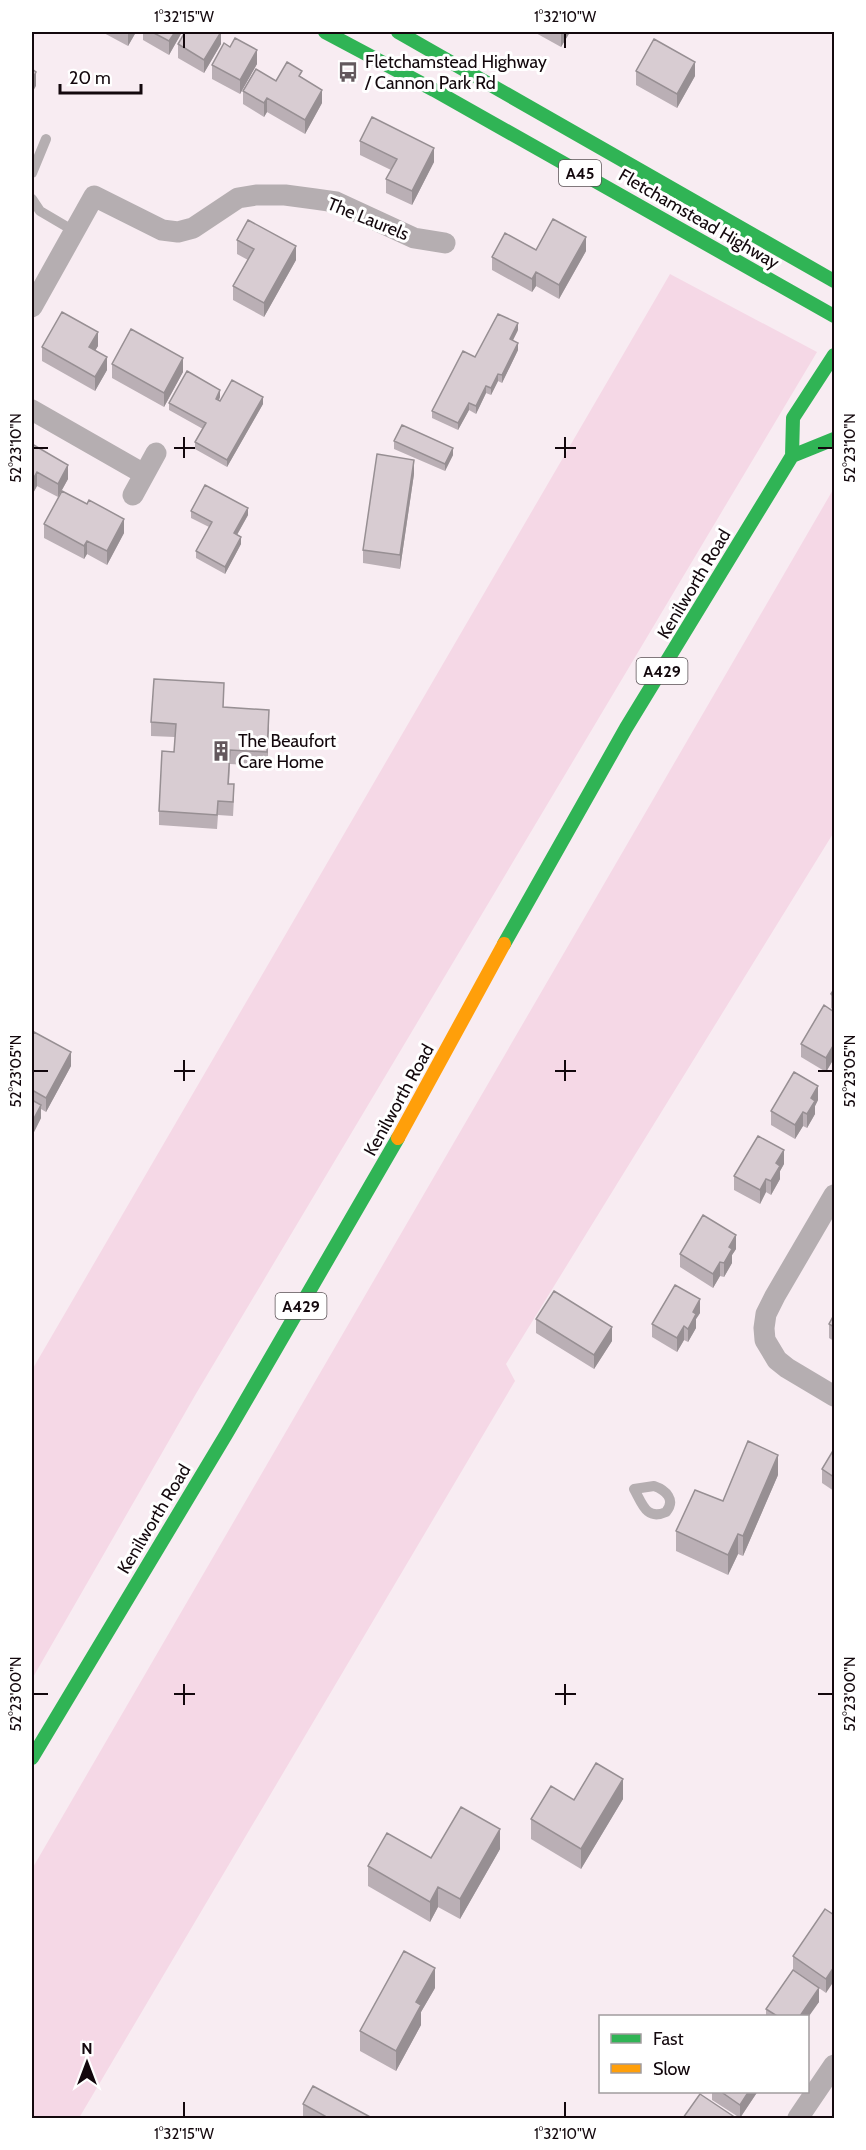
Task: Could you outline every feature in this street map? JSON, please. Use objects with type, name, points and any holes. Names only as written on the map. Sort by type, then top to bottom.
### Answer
[{"type":"main road","name":"Fletchamstead Highway","points":[[325,32],[434,90],[834,316]]},
{"type":"main road","name":"Fletchamstead Highway","points":[[398,32],[834,281]]},
{"type":"main road","name":"Kenilworth Road","points":[[32,1758],[227,1433],[372,1184],[558,846],[626,728],[792,456],[793,418],[834,355]]},
{"type":"main road","points":[[792,456],[834,439]]},
{"type":"street","name":"The Laurels","points":[[74,231],[93,196],[162,230],[178,232],[193,228],[238,198],[255,195],[285,195],[336,202],[414,238],[445,243]]},
{"type":"street","points":[[32,307],[74,231]]},
{"type":"street","points":[[32,410],[144,474]]},
{"type":"street","points":[[133,495],[156,453]]},
{"type":"street","points":[[834,1195],[775,1296],[766,1314],[764,1328],[765,1340],[777,1360],[834,1396]]},
{"type":"street","points":[[798,2118],[834,2065]]},
{"type":"lane","points":[[32,173],[46,139]]},
{"type":"lane","points":[[32,200],[40,211],[74,231]]},
{"type":"shaded area","points":[[670,274],[817,352],[197,1392],[32,1679],[32,1370]]},
{"type":"shaded area","points":[[834,488],[834,832],[506,1364],[515,1381],[79,2118],[32,2118],[32,1869]]},
{"type":"building","points":[[152,32],[175,32],[169,41]]},
{"type":"building","points":[[185,32],[221,32],[204,60],[178,44]]},
{"type":"building","points":[[235,38],[257,50],[240,80],[212,65],[224,43],[230,47]]},
{"type":"building","points":[[654,39],[695,62],[677,94],[636,71]]},
{"type":"building","points":[[287,62],[302,71],[299,76],[322,90],[305,120],[267,98],[264,103],[243,91],[256,69],[276,81]]},
{"type":"building","points":[[372,117],[434,148],[412,191],[386,179],[397,159],[360,141]]},
{"type":"building","points":[[553,219],[586,237],[559,285],[536,272],[532,279],[492,257],[505,233],[536,250]]},
{"type":"building","points":[[248,220],[296,246],[264,303],[233,286],[254,249],[237,240]]},
{"type":"building","points":[[62,312],[98,332],[89,347],[107,357],[95,377],[42,347]]},
{"type":"building","points":[[498,314],[518,323],[510,339],[518,343],[502,375],[498,374],[491,388],[486,386],[476,406],[469,403],[458,423],[432,411],[463,351],[475,357]]},
{"type":"building","points":[[131,329],[183,358],[164,393],[112,364]]},
{"type":"building","points":[[187,371],[220,390],[216,399],[220,401],[232,380],[263,397],[227,460],[195,442],[206,423],[169,403]]},
{"type":"building","points":[[402,425],[453,448],[445,464],[394,441]]},
{"type":"building","points":[[32,444],[68,465],[58,484],[37,472],[32,481]]},
{"type":"building","points":[[377,454],[414,460],[400,555],[363,550]]},
{"type":"building","points":[[205,485],[248,508],[234,533],[241,537],[225,567],[196,551],[212,522],[191,511]]},
{"type":"building","points":[[62,491],[87,504],[89,500],[124,519],[107,551],[87,541],[84,546],[44,524]]},
{"type":"building","name":"The Beaufort Care Home","points":[[154,679],[224,683],[223,707],[269,710],[267,752],[230,750],[228,784],[234,784],[233,802],[218,801],[217,815],[159,811],[162,751],[174,752],[176,724],[151,722]]},
{"type":"building","points":[[824,1005],[834,1012],[834,1047],[826,1058],[801,1044]]},
{"type":"building","points":[[34,1032],[71,1052],[46,1098],[32,1090],[32,1037]]},
{"type":"building","points":[[794,1072],[818,1086],[811,1098],[815,1101],[807,1114],[803,1112],[795,1125],[771,1111]]},
{"type":"building","points":[[32,1100],[41,1105],[32,1122]]},
{"type":"building","points":[[758,1136],[784,1150],[776,1163],[780,1166],[771,1181],[766,1179],[760,1190],[734,1176]]},
{"type":"building","points":[[703,1215],[736,1235],[729,1247],[732,1249],[724,1263],[720,1262],[713,1274],[680,1254]]},
{"type":"building","points":[[675,1285],[700,1299],[693,1312],[696,1314],[688,1329],[684,1326],[677,1338],[652,1324]]},
{"type":"building","points":[[554,1291],[612,1327],[594,1355],[536,1319]]},
{"type":"building","points":[[834,1315],[834,1327],[829,1324]]},
{"type":"building","points":[[748,1441],[778,1455],[743,1536],[738,1534],[728,1555],[676,1531],[695,1490],[723,1501]]},
{"type":"building","points":[[834,1449],[834,1477],[822,1469]]},
{"type":"building","points":[[596,1763],[623,1779],[581,1849],[531,1819],[551,1786],[574,1800]]},
{"type":"building","points":[[461,1807],[500,1829],[460,1899],[438,1887],[430,1902],[368,1866],[387,1833],[431,1858]]},
{"type":"building","points":[[825,1909],[834,1915],[834,1967],[826,1979],[793,1956]]},
{"type":"building","points":[[404,1951],[435,1968],[416,2002],[421,2005],[396,2051],[360,2031]]},
{"type":"building","points":[[793,1970],[819,1988],[801,2015],[775,2015],[766,2009]]},
{"type":"building","points":[[313,2086],[372,2118],[324,2118],[325,2116],[303,2104]]},
{"type":"building","points":[[723,2093],[748,2093],[740,2105]]},
{"type":"building","points":[[700,2094],[733,2116],[731,2118],[683,2118]]},
{"type":"traffic: fast","points":[[325,32],[434,90],[834,316]]},
{"type":"traffic: fast","points":[[398,32],[834,281]]},
{"type":"traffic: fast","points":[[504,944],[626,728],[792,456],[793,418],[834,355]]},
{"type":"traffic: fast","points":[[792,456],[834,439]]},
{"type":"traffic: fast","points":[[32,1758],[227,1433],[398,1138]]},
{"type":"traffic: slow","points":[[398,1138],[504,944]]},
{"type":"place","name":"Fletchamstead Highway / Cannon Park Rd","points":[[348,72]]},
{"type":"place","name":"The Beaufort Care Home","points":[[221,751]]}]
